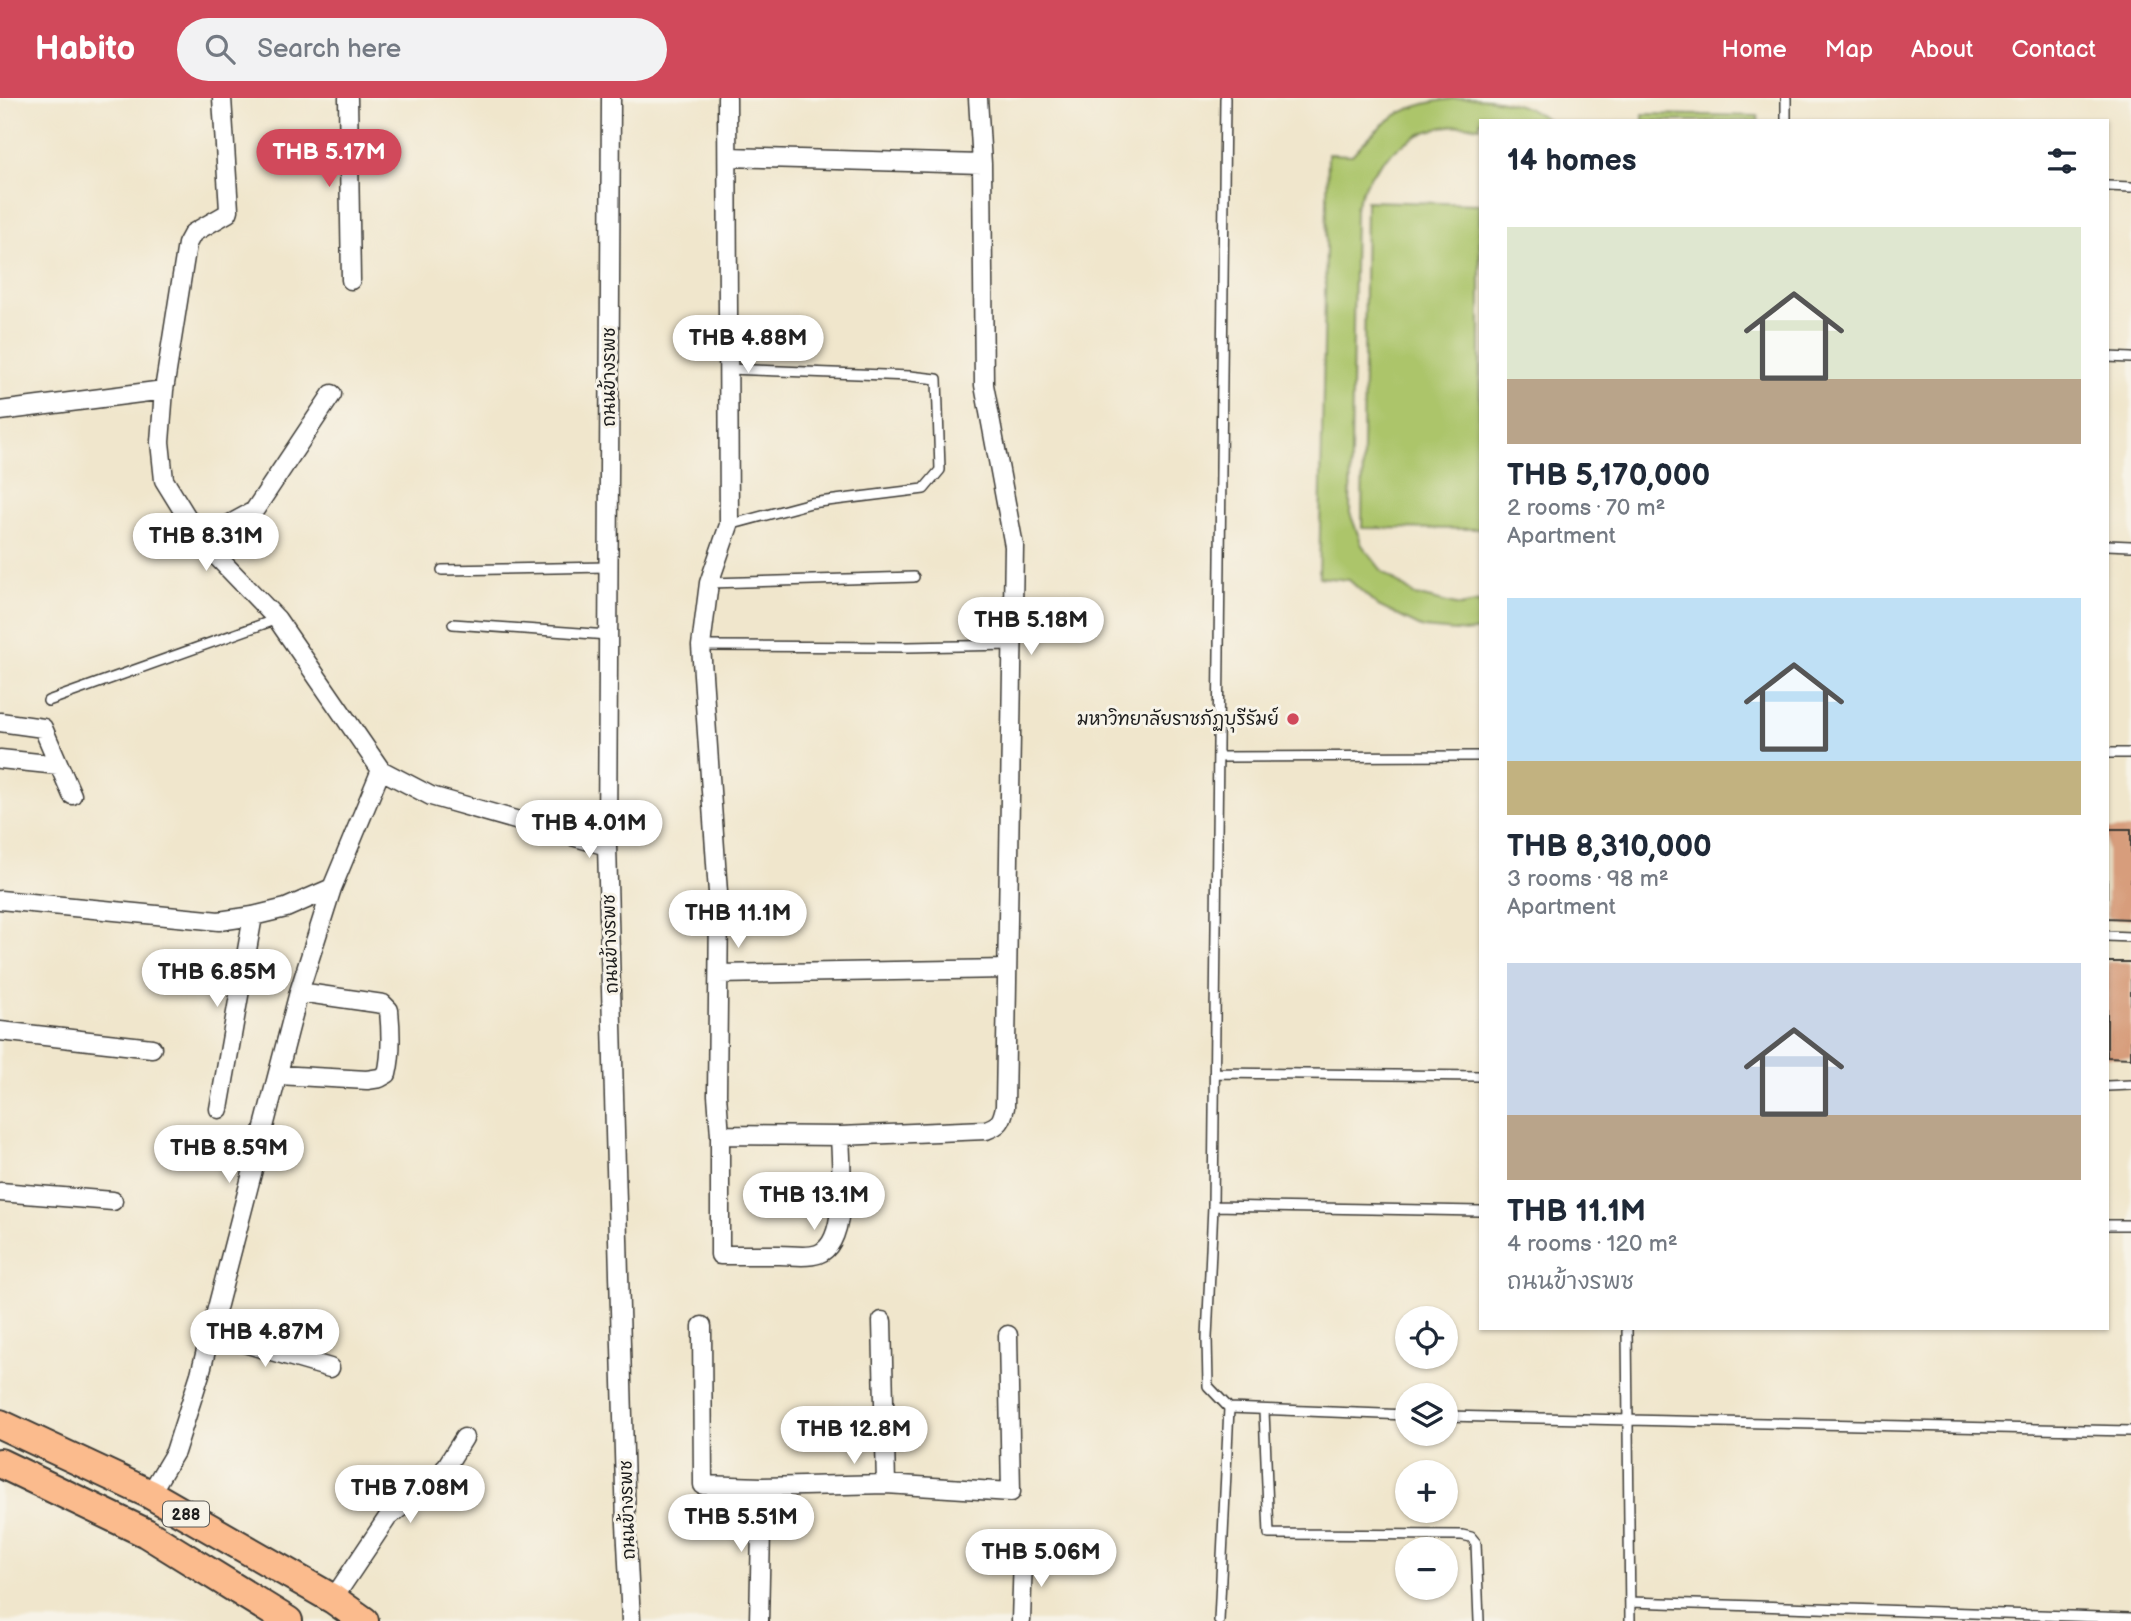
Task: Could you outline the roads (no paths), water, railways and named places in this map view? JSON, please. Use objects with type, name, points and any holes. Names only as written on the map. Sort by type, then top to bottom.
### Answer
[{"type":"main road","name":"288","points":[[0,1424],[150,1494],[333,1599],[364,1621]]},
{"type":"main road","name":"288","points":[[0,1463],[146,1533],[288,1621]]},
{"type":"street","points":[[222,98],[229,209],[228,213],[189,238],[164,390],[160,442],[164,480],[201,540],[277,618],[381,770],[431,796],[607,846]]},
{"type":"street","points":[[348,98],[351,280]]},
{"type":"street","name":"ถนนข้างรพช","points":[[611,98],[607,846],[631,1621]]},
{"type":"street","points":[[727,98],[729,525],[709,583],[701,646],[719,907],[717,1095],[720,1135],[720,1255],[803,1255],[817,1254],[826,1249],[837,1228],[840,1206],[840,1136]]},
{"type":"street","points":[[720,1135],[840,1136],[986,1130],[1003,1120],[1014,546],[984,385],[982,164],[978,98]]},
{"type":"street","points":[[727,157],[982,164]]},
{"type":"street","points":[[0,411],[164,390]]},
{"type":"street","points":[[201,540],[254,511],[332,394]]},
{"type":"street","points":[[0,722],[43,728],[72,795]]},
{"type":"street","points":[[0,759],[58,765]]},
{"type":"street","points":[[150,1494],[174,1452],[200,1374],[299,992],[332,888],[381,770]]},
{"type":"street","points":[[0,900],[219,920],[286,908],[332,888]]},
{"type":"street","points":[[219,1109],[253,916]]},
{"type":"street","points":[[719,974],[1007,969]]},
{"type":"street","points":[[278,1075],[367,1080],[380,1079],[387,1074],[390,1061],[390,1020],[389,1010],[383,1004],[299,992]]},
{"type":"street","points":[[0,1031],[152,1048]]},
{"type":"street","points":[[0,1192],[113,1201]]},
{"type":"street","points":[[882,1321],[886,1484]]},
{"type":"street","points":[[702,1326],[703,1485],[762,1487],[886,1484],[1011,1492],[1008,1335]]},
{"type":"street","points":[[210,1334],[330,1368]]},
{"type":"street","points":[[333,1599],[388,1517],[439,1478],[464,1438]]},
{"type":"street","points":[[759,1621],[762,1487]]},
{"type":"street","points":[[1021,1621],[1023,1555]]},
{"type":"lane","points":[[1225,98],[1215,1073],[1208,1386],[1229,1409],[1395,1415]]},
{"type":"lane","points":[[1786,98],[1786,119]]},
{"type":"lane","points":[[2109,186],[2131,187]]},
{"type":"lane","points":[[2109,357],[2131,358]]},
{"type":"lane","points":[[729,369],[937,379],[940,470],[924,489],[811,503],[729,525]]},
{"type":"lane","points":[[2109,545],[2131,545]]},
{"type":"lane","points":[[442,570],[608,567]]},
{"type":"lane","points":[[709,583],[914,578]]},
{"type":"lane","points":[[48,701],[277,618]]},
{"type":"lane","points":[[453,624],[608,635]]},
{"type":"lane","points":[[701,646],[906,648],[1012,645]]},
{"type":"lane","points":[[2109,753],[2131,753]]},
{"type":"lane","points":[[1218,757],[1479,756]]},
{"type":"lane","points":[[2109,936],[2131,937]]},
{"type":"lane","points":[[1215,1073],[1479,1076]]},
{"type":"lane","points":[[2109,1086],[2131,1085]]},
{"type":"lane","points":[[1213,1206],[1479,1211]]},
{"type":"lane","points":[[2109,1225],[2131,1225]]},
{"type":"lane","points":[[1627,1330],[1630,1621]]},
{"type":"lane","points":[[1219,1621],[1229,1409]]},
{"type":"lane","points":[[1264,1411],[1269,1534],[1471,1537],[1476,1543],[1479,1621]]},
{"type":"lane","points":[[1458,1416],[2131,1431]]},
{"type":"lane","points":[[1630,1602],[2131,1618]]},
{"type":"place","name":"มหาวิทยาลัยราชภัฏบุรีรัมย์","points":[[1293,719]]}]
